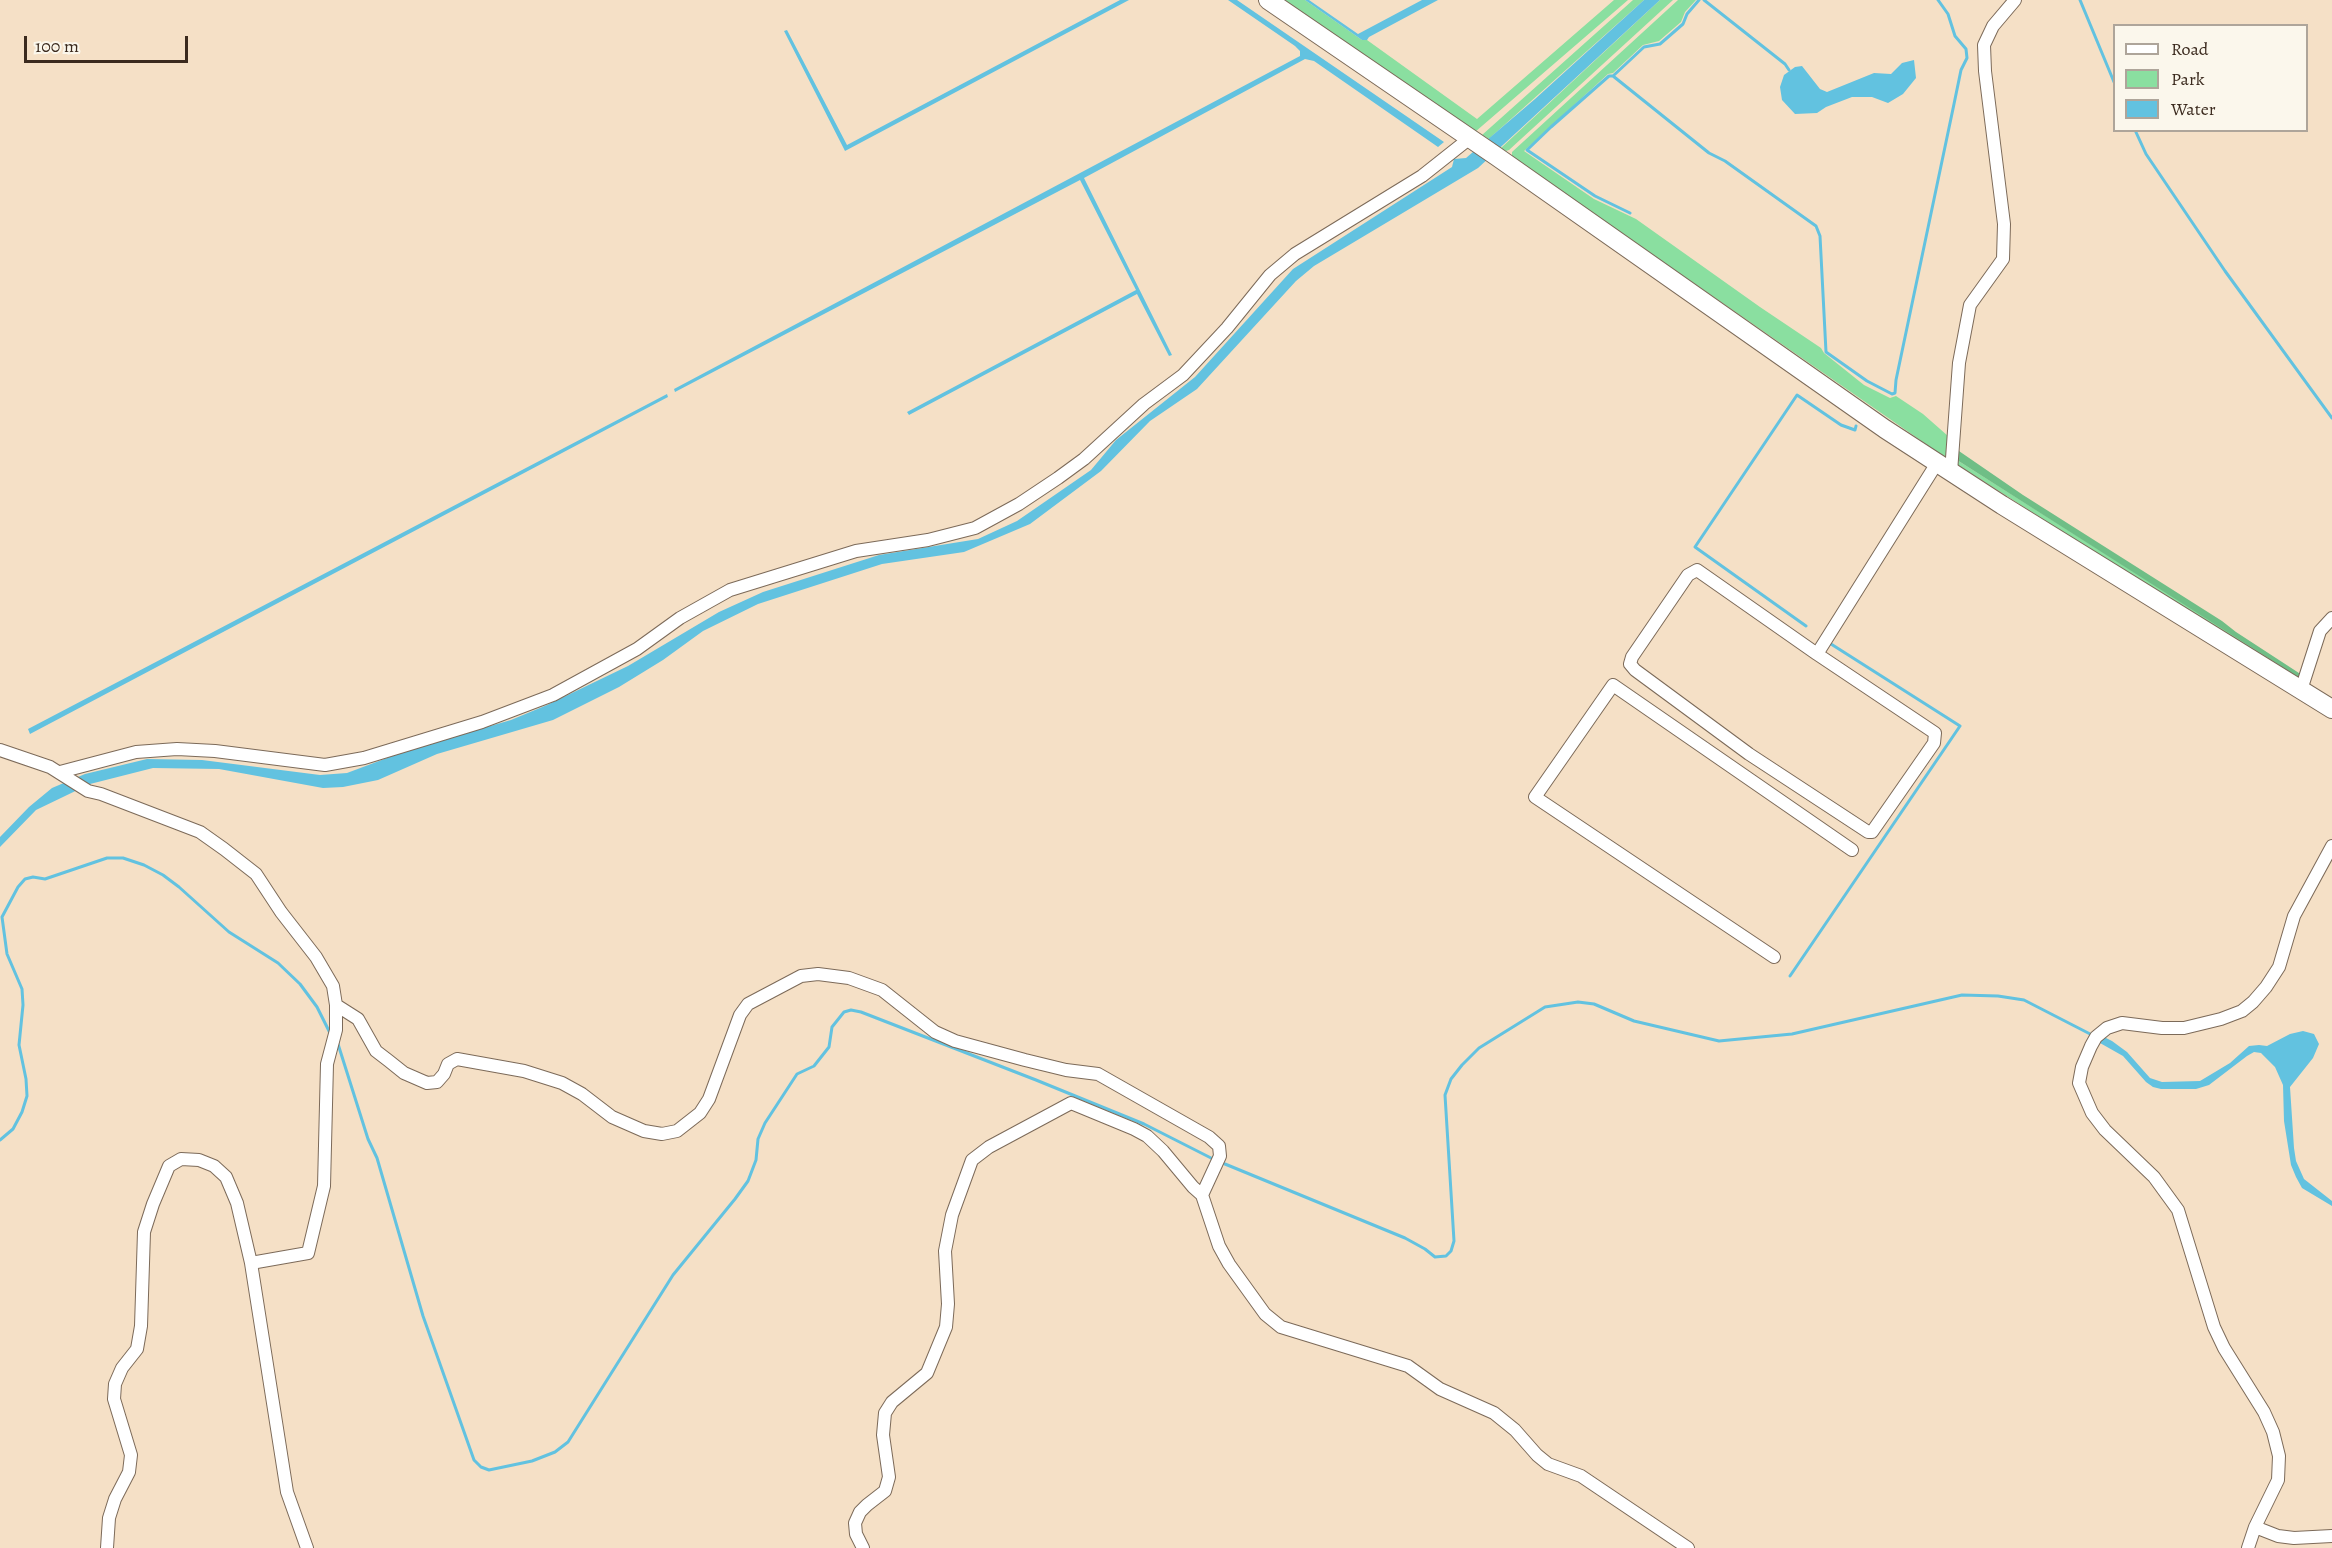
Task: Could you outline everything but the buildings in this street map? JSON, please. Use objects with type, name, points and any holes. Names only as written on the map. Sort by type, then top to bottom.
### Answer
[{"type":"main road","points":[[1268,0],[1496,156],[1885,429],[2332,709]]},
{"type":"street","points":[[1817,654],[1944,467],[1970,305],[2003,259],[2004,224],[1987,95],[1984,45],[1994,26],[2014,0]]},
{"type":"street","points":[[64,775],[136,752],[177,749],[215,751],[325,765],[364,758],[482,722],[553,695],[637,649],[680,618],[730,591],[847,554],[955,534],[991,520],[1084,459],[1144,404],[1183,375],[1227,328],[1270,275],[1295,254],[1422,176],[1473,141]]},
{"type":"street","points":[[1697,570],[1817,654],[1932,730],[1936,737],[1872,832],[1868,832],[1749,754],[1664,692],[1630,664],[1632,657],[1688,574],[1697,570]]},
{"type":"street","points":[[2301,690],[2320,631],[2332,618]]},
{"type":"street","points":[[1774,957],[1535,797],[1613,685],[1852,850]]},
{"type":"street","points":[[1652,711],[1664,692]]},
{"type":"street","points":[[0,750],[64,775],[88,791],[200,832],[255,874],[316,957],[333,986],[336,1030],[327,1064],[324,1186],[308,1253],[252,1263]]},
{"type":"street","points":[[1738,771],[1749,754]]},
{"type":"street","points":[[1823,830],[1837,811]]},
{"type":"street","points":[[2248,1548],[2255,1527],[2278,1480],[2279,1456],[2274,1432],[2214,1327],[2178,1210],[2154,1177],[2105,1130],[2092,1113],[2079,1083],[2082,1067],[2091,1046],[2096,1037],[2107,1028],[2122,1023],[2184,1028],[2221,1019],[2242,1011],[2253,1002],[2279,967],[2294,916],[2332,846]]},
{"type":"street","points":[[336,1005],[358,1019],[376,1051],[404,1073],[427,1083],[437,1082],[444,1074],[448,1064],[457,1059],[524,1071],[562,1083],[582,1094],[612,1117],[644,1131],[662,1134],[677,1131],[700,1113],[709,1099],[740,1015],[748,1004],[801,976],[818,974],[849,978],[882,990],[936,1032],[955,1041],[1066,1070],[1098,1074],[1209,1137],[1219,1146],[1220,1156],[1202,1195]]},
{"type":"street","points":[[863,1548],[856,1534],[855,1523],[860,1512],[885,1491],[889,1478],[883,1435],[885,1413],[892,1402],[927,1373],[946,1327],[948,1304],[945,1251],[952,1215],[972,1160],[989,1147],[1071,1103],[1146,1136],[1202,1195],[1219,1246],[1229,1264],[1265,1314],[1281,1327],[1408,1366],[1440,1389],[1494,1413],[1515,1430],[1548,1464],[1581,1476],[1688,1548]]},
{"type":"street","points":[[107,1548],[109,1518],[115,1499],[129,1472],[130,1455],[114,1399],[115,1384],[122,1368],[137,1349],[141,1326],[144,1232],[168,1166],[181,1159],[199,1160],[214,1167],[226,1177],[237,1203],[252,1263],[287,1492],[307,1548]]},
{"type":"street","points":[[2255,1527],[2278,1536],[2294,1538],[2332,1536]]},
{"type":"green space","points":[[1283,0],[1305,0],[1362,40],[1367,40],[1477,119],[1614,0],[1628,0],[1475,132]]},
{"type":"green space","points":[[1633,0],[1644,0],[1489,139],[1482,135]]},
{"type":"green space","points":[[1660,0],[1673,0],[1509,150],[1501,148]]},
{"type":"green space","points":[[1678,0],[1696,0],[1685,12],[1681,22],[1659,41],[1643,45],[1524,151],[1594,199],[1636,219],[1821,348],[1824,353],[1864,385],[1890,398],[1896,396],[1923,414],[1948,436],[1949,454],[1946,458],[1512,157],[1512,152]]},
{"type":"green space","points":[[1956,449],[2023,495],[2222,621],[2302,675],[2301,679],[1957,460]]},
{"type":"green space","points":[[1957,460],[2301,679],[2297,681],[1958,465]]},
{"type":"water","points":[[1120,0],[1129,0],[845,151],[784,31],[787,30],[847,145]]},
{"type":"water","points":[[1228,0],[1237,0],[1444,142],[1438,147],[1314,61],[1305,59],[1084,178],[1172,355],[1169,356],[1137,294],[909,415],[907,412],[1136,290],[1080,180],[675,392],[674,389],[1300,56],[1300,51],[1295,46]]},
{"type":"water","points":[[1305,0],[1309,0],[1358,34],[1422,0],[1438,0],[1367,40],[1362,40]]},
{"type":"water","points":[[1644,0],[1660,0],[1478,168],[1314,266],[1296,281],[1197,389],[1150,421],[1101,471],[1030,524],[964,552],[882,564],[758,604],[703,631],[663,660],[619,687],[553,720],[437,754],[378,780],[343,787],[323,788],[219,769],[153,768],[90,784],[36,810],[0,847],[0,837],[29,807],[52,788],[85,774],[147,759],[202,760],[320,775],[347,773],[411,749],[511,720],[547,705],[628,666],[719,612],[763,592],[879,555],[978,539],[1017,521],[1091,470],[1116,440],[1195,377],[1293,269],[1452,167],[1454,159],[1466,158]]},
{"type":"water","points":[[1914,60],[1916,78],[1903,94],[1888,103],[1872,97],[1852,97],[1817,113],[1795,114],[1782,100],[1780,87],[1784,75],[1795,67],[1802,66],[1820,89],[1827,92],[1874,73],[1891,74],[1902,63]]},
{"type":"water","points":[[667,394],[668,397],[30,734],[28,729]]},
{"type":"water","points":[[2303,1031],[2314,1034],[2319,1044],[2313,1058],[2290,1087],[2296,1161],[2304,1179],[2332,1201],[2332,1206],[2302,1188],[2296,1177],[2291,1165],[2284,1121],[2283,1085],[2275,1067],[2261,1053],[2254,1052],[2247,1056],[2209,1085],[2196,1089],[2161,1089],[2146,1082],[2123,1056],[2100,1043],[2098,1039],[2102,1036],[2127,1052],[2150,1078],[2162,1082],[2200,1081],[2230,1063],[2249,1046],[2267,1046],[2290,1034]]},
{"type":"waterway","points":[[1630,213],[1595,196],[1527,150],[1644,47],[1660,44],[1683,24],[1687,14],[1699,0]]},
{"type":"waterway","points":[[1704,0],[1785,64],[1789,70]]},
{"type":"waterway","points":[[1613,76],[1709,153],[1725,161],[1816,226],[1820,236],[1826,352],[1867,381],[1892,394],[1895,393],[1961,70],[1967,58],[1966,49],[1955,36],[1948,14],[1938,0]]},
{"type":"waterway","points":[[2080,0],[2113,80]]},
{"type":"waterway","points":[[2136,132],[2146,154],[2225,271],[2332,418]]},
{"type":"waterway","points":[[1806,626],[1695,547],[1797,395],[1841,425],[1855,430],[1856,426]]},
{"type":"waterway","points":[[1790,976],[1960,726],[1831,644]]},
{"type":"waterway","points":[[0,1140],[13,1129],[27,1096],[19,1045],[23,1005],[22,989],[7,954],[2,917],[18,887],[25,879],[33,877],[45,879],[107,858],[123,858],[144,865],[179,887],[229,932],[278,963],[300,984],[317,1007],[330,1033]]},
{"type":"waterway","points":[[1225,1164],[1405,1238],[1435,1257],[1446,1256],[1451,1251],[1454,1241],[1445,1095],[1451,1079],[1479,1048],[1545,1007],[1578,1002],[1594,1004],[1634,1021],[1719,1041],[1792,1034],[1962,995],[1998,996],[2024,1000],[2094,1036]]},
{"type":"waterway","points":[[338,1044],[368,1139],[377,1158],[423,1316],[474,1460],[481,1467],[489,1470],[532,1461],[555,1452],[568,1442],[673,1275],[748,1181],[756,1160],[758,1139],[765,1123],[797,1074],[814,1066],[829,1047],[832,1027],[844,1012],[851,1010],[861,1012],[1036,1080],[1144,1124],[1213,1159]]}]
